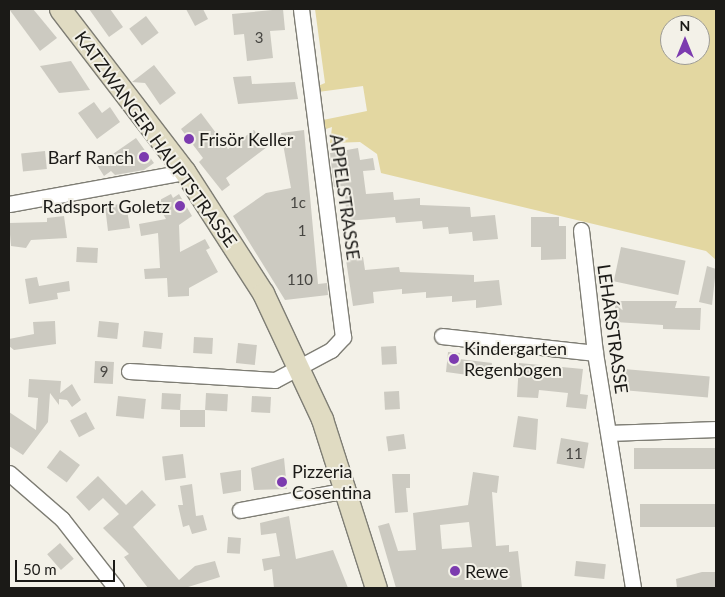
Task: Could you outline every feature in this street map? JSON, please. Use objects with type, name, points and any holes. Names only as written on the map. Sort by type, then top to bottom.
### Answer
[{"type":"main road","name":"KATZWANGER HAUPTSTRASSE","points":[[60,9],[185,172],[253,274],[300,367],[347,490],[376,588]]},
{"type":"street","name":"APPELSTRASSE","points":[[129,371],[275,380],[331,350],[345,328],[301,9]]},
{"type":"street","points":[[9,204],[185,172]]},
{"type":"street","name":"LEHÁRSTRASSE","points":[[581,230],[595,353],[632,588]]},
{"type":"street","points":[[442,336],[595,353]]},
{"type":"street","points":[[609,433],[716,429]]},
{"type":"street","points":[[9,473],[62,519],[116,588]]},
{"type":"street","points":[[240,510],[347,490]]},
{"type":"shaded area","points":[[315,9],[716,9],[716,260],[706,251],[381,173],[377,154],[360,142],[330,143],[332,127],[326,129],[323,120],[367,111],[363,86],[318,92],[318,86],[325,83]]},
{"type":"building","points":[[9,9],[33,9],[57,38],[40,51]]},
{"type":"building","points":[[89,9],[110,9],[123,27],[109,37]]},
{"type":"building","points":[[186,9],[203,9],[208,19],[195,26]]},
{"type":"building","points":[[283,9],[285,30],[270,31],[273,58],[247,61],[244,34],[234,35],[232,14]]},
{"type":"building","points":[[146,16],[159,33],[142,45],[129,29]]},
{"type":"building","points":[[71,61],[90,90],[59,93],[40,66]]},
{"type":"building","points":[[154,65],[176,93],[160,105],[145,83],[132,82]]},
{"type":"building","points":[[251,76],[252,84],[295,82],[298,99],[238,104],[233,77]]},
{"type":"building","points":[[94,102],[102,113],[110,107],[120,122],[97,139],[78,113]]},
{"type":"building","points":[[201,113],[228,149],[254,130],[267,147],[226,178],[230,185],[222,191],[199,162],[203,158],[181,129]]},
{"type":"building","points":[[304,130],[318,284],[327,283],[328,295],[285,300],[233,216],[266,193],[291,188],[281,133]]},
{"type":"building","points":[[136,138],[154,163],[144,170],[115,175],[111,171],[104,176],[97,165]]},
{"type":"building","points":[[358,148],[360,160],[373,158],[375,170],[363,171],[366,194],[393,192],[394,200],[420,198],[420,205],[470,207],[471,217],[495,215],[498,239],[473,241],[472,232],[449,234],[448,227],[423,229],[422,221],[396,223],[395,217],[347,221],[344,186],[334,187],[330,153]]},
{"type":"building","points":[[45,151],[47,169],[23,171],[21,154]]},
{"type":"building","points":[[171,194],[173,198],[179,194],[192,216],[179,225],[180,252],[205,239],[210,248],[206,250],[218,272],[189,288],[189,296],[168,297],[167,278],[145,279],[144,269],[160,268],[158,233],[141,236],[139,224],[166,219],[156,202]]},
{"type":"building","points":[[121,204],[122,211],[127,210],[130,228],[108,231],[105,206]]},
{"type":"building","points":[[64,216],[67,238],[31,240],[26,248],[11,246],[9,223],[47,222],[47,218]]},
{"type":"building","points":[[531,217],[559,217],[559,226],[566,226],[566,259],[541,260],[541,247],[531,247]]},
{"type":"building","points":[[77,247],[98,248],[97,263],[76,262]]},
{"type":"building","points":[[621,247],[686,261],[678,295],[614,281]]},
{"type":"building","points":[[363,257],[365,270],[399,267],[400,272],[474,275],[474,282],[499,280],[502,305],[476,308],[476,300],[452,302],[452,296],[426,298],[426,292],[402,294],[402,289],[373,292],[374,303],[353,306],[346,260]]},
{"type":"building","points":[[707,266],[716,269],[712,305],[699,302]]},
{"type":"building","points":[[37,277],[39,286],[69,281],[70,291],[57,293],[58,299],[29,304],[25,279]]},
{"type":"building","points":[[615,301],[677,301],[675,308],[701,308],[700,330],[663,329],[663,325],[615,322]]},
{"type":"building","points":[[55,321],[56,344],[14,350],[9,346],[9,339],[34,334],[33,322]]},
{"type":"building","points":[[99,321],[119,323],[117,339],[97,337]]},
{"type":"building","points":[[144,331],[163,333],[161,349],[142,347]]},
{"type":"building","points":[[194,337],[213,338],[212,354],[193,353]]},
{"type":"building","points":[[238,343],[257,345],[255,365],[236,363]]},
{"type":"building","points":[[396,346],[397,364],[382,365],[381,347]]},
{"type":"building","points":[[448,352],[460,353],[459,359],[492,363],[490,378],[446,372]]},
{"type":"building","points":[[95,361],[114,362],[113,384],[94,383]]},
{"type":"building","points":[[519,363],[583,369],[580,394],[588,395],[586,409],[566,407],[568,393],[539,390],[538,398],[517,397]]},
{"type":"building","points":[[624,369],[710,376],[708,397],[622,390]]},
{"type":"building","points":[[29,379],[61,381],[60,393],[72,384],[81,400],[72,407],[67,400],[59,399],[59,405],[50,393],[48,422],[23,455],[9,446],[9,412],[36,430],[38,398],[28,397]]},
{"type":"building","points":[[399,391],[400,409],[385,410],[384,392]]},
{"type":"building","points":[[162,393],[181,394],[180,410],[161,409]]},
{"type":"building","points":[[206,393],[228,394],[227,411],[205,410]]},
{"type":"building","points":[[118,396],[146,399],[144,419],[116,416]]},
{"type":"building","points":[[252,396],[271,397],[270,413],[251,412]]},
{"type":"building","points":[[180,410],[205,410],[205,427],[180,427]]},
{"type":"building","points":[[86,412],[95,429],[79,437],[70,420]]},
{"type":"building","points":[[518,416],[538,419],[536,450],[513,447]]},
{"type":"building","points":[[404,434],[406,449],[388,451],[386,437]]},
{"type":"building","points":[[561,438],[589,443],[584,468],[556,464]]},
{"type":"building","points":[[634,448],[716,448],[716,469],[634,469]]},
{"type":"building","points":[[60,450],[80,465],[67,483],[47,468]]},
{"type":"building","points":[[183,454],[186,478],[165,480],[162,457]]},
{"type":"building","points":[[284,458],[287,489],[254,490],[251,468]]},
{"type":"building","points":[[241,470],[241,491],[223,494],[220,473]]},
{"type":"building","points":[[473,472],[499,476],[497,493],[492,492],[496,546],[509,545],[509,552],[518,551],[522,588],[396,588],[378,526],[389,523],[398,551],[416,550],[413,513],[468,505]],"holes":[[[469,522],[472,547],[442,549],[440,525]]]},
{"type":"building","points":[[392,474],[410,474],[410,488],[406,488],[408,512],[395,513]]},
{"type":"building","points":[[98,476],[126,505],[142,490],[156,505],[133,527],[179,580],[195,566],[215,561],[220,577],[185,588],[148,588],[124,557],[129,554],[103,528],[119,514],[103,498],[89,511],[76,497]]},
{"type":"building","points":[[192,484],[196,516],[203,515],[207,530],[192,534],[189,525],[183,527],[178,505],[183,505],[180,486]]},
{"type":"building","points":[[640,504],[716,504],[716,527],[640,527]]},
{"type":"building","points":[[289,516],[296,559],[333,550],[348,588],[274,588],[272,569],[264,571],[262,559],[280,556],[276,533],[261,535],[260,523]]},
{"type":"building","points":[[228,537],[241,538],[240,554],[227,553]]},
{"type":"building","points":[[60,543],[74,559],[61,570],[47,554]]},
{"type":"building","points":[[576,561],[606,564],[604,579],[574,576]]},
{"type":"building","points":[[702,572],[716,572],[716,588],[677,588],[676,579]]},
{"type":"place","name":"Frisör Keller","points":[[189,139]]},
{"type":"place","name":"Barf Ranch","points":[[144,157]]},
{"type":"place","name":"Radsport Goletz","points":[[180,206]]},
{"type":"place","name":"Kindergarten Regenbogen","points":[[454,359]]},
{"type":"place","name":"Pizzeria Cosentina","points":[[282,482]]},
{"type":"place","name":"Rewe","points":[[455,571]]}]
